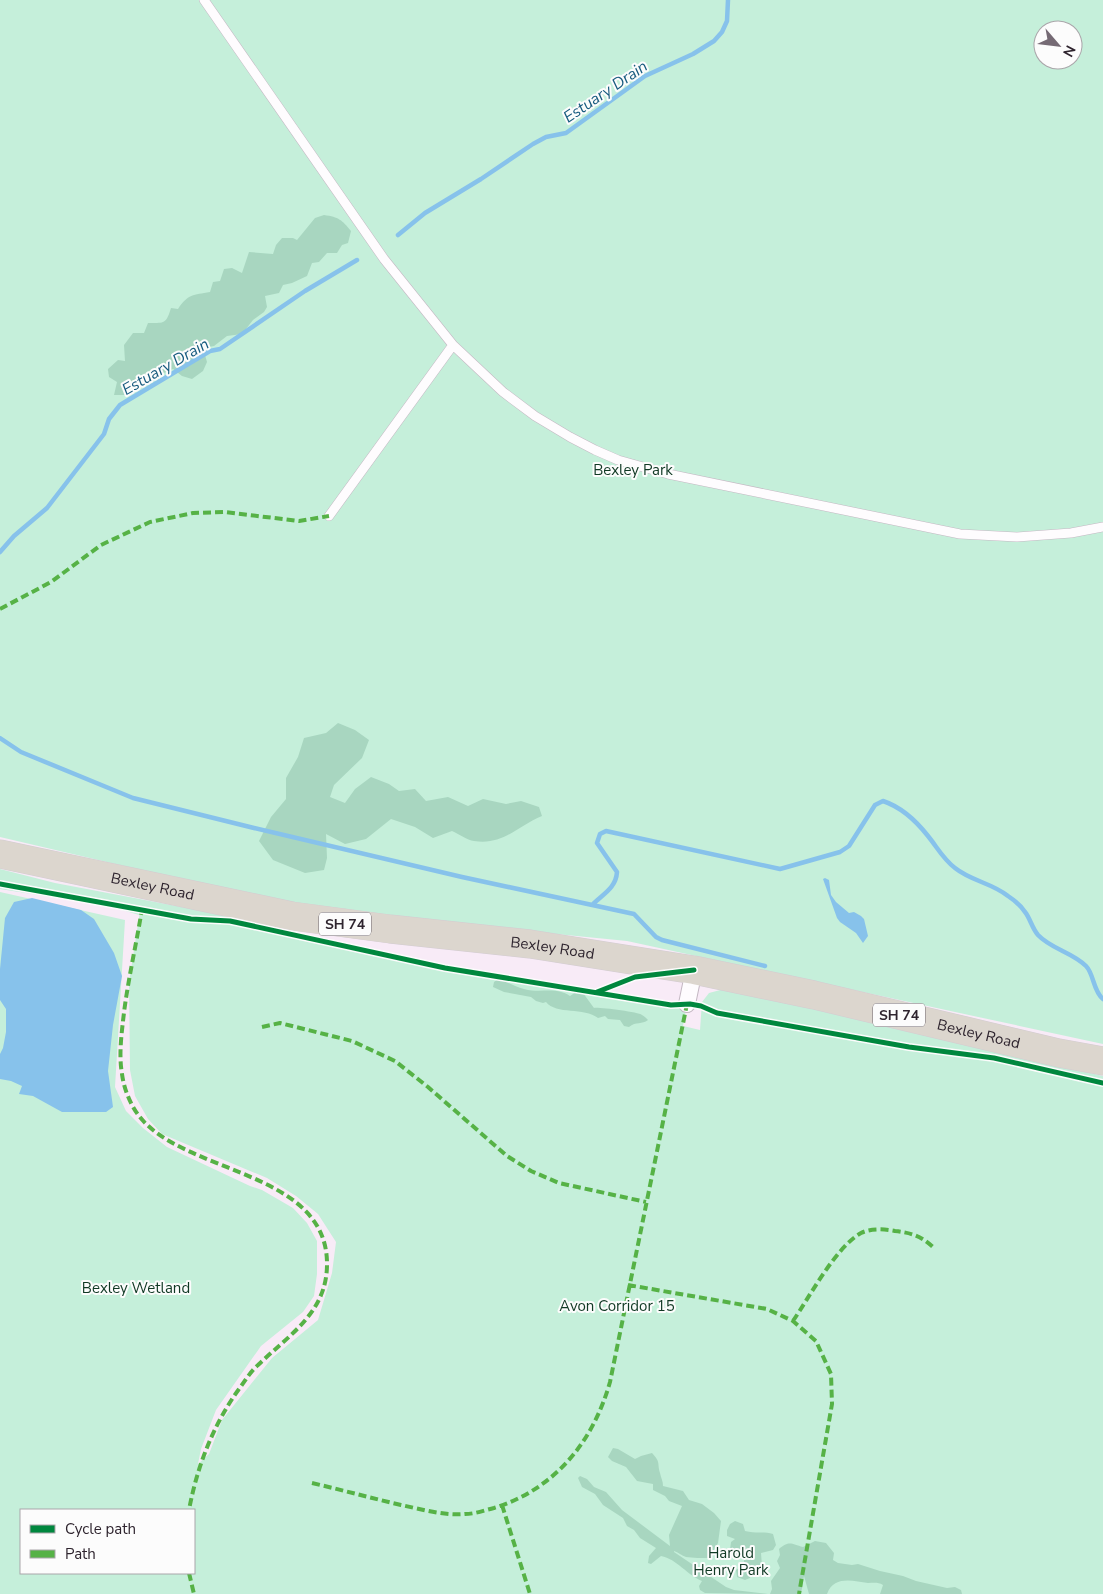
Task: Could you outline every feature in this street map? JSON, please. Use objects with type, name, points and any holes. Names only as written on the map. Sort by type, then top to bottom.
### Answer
[{"type":"highway","name":"Bexley Road","points":[[0,854],[292,916],[530,944],[694,970],[814,995],[1103,1062]]},
{"type":"street","points":[[687,1004],[694,970]]},
{"type":"lane","points":[[204,0],[384,259],[453,345],[503,392],[535,416],[595,450],[618,460],[660,472],[960,534],[1017,537],[1071,533],[1103,527]]},
{"type":"lane","points":[[329,516],[453,345]]},
{"type":"green space","name":"Bexley Park","points":[[0,0],[1103,0],[1103,1044],[627,941],[311,910],[0,837]]},
{"type":"green space","points":[[324,215],[337,218],[348,227],[351,231],[348,243],[342,245],[337,253],[327,253],[319,262],[312,263],[307,276],[283,285],[279,293],[265,296],[267,307],[264,312],[253,320],[242,334],[227,336],[214,346],[203,348],[207,362],[203,371],[192,379],[182,376],[173,369],[134,386],[130,395],[114,395],[117,382],[109,377],[108,369],[118,360],[125,361],[124,345],[133,333],[144,333],[148,323],[164,322],[171,308],[178,309],[191,296],[210,292],[213,282],[220,281],[224,269],[232,268],[242,273],[249,252],[273,254],[276,245],[282,238],[297,240],[315,218]]},
{"type":"green space","points":[[338,723],[355,730],[369,740],[362,758],[334,785],[330,797],[345,803],[355,789],[371,777],[389,784],[399,791],[415,789],[426,801],[448,797],[468,806],[483,799],[506,804],[521,801],[539,807],[542,816],[501,838],[484,842],[471,840],[452,831],[433,838],[415,827],[391,819],[366,839],[345,844],[326,834],[327,858],[324,870],[305,873],[273,860],[259,841],[271,817],[286,799],[286,778],[298,757],[304,738],[326,733]]},
{"type":"green space","name":"Avon Corridor 15","points":[[0,869],[55,883],[203,911],[445,968],[671,1005],[687,1004],[683,1026],[700,1030],[702,1002],[709,993],[724,989],[750,992],[1103,1076],[1103,1594],[0,1594],[0,892],[125,920],[115,1087],[126,1111],[143,1128],[167,1147],[262,1190],[293,1208],[307,1223],[317,1241],[317,1274],[314,1296],[303,1312],[261,1346],[216,1410],[201,1449],[198,1464],[209,1454],[222,1420],[272,1358],[318,1320],[332,1273],[336,1242],[318,1214],[296,1196],[267,1178],[162,1134],[148,1119],[135,1096],[130,1070],[129,982],[140,911],[139,915],[109,906],[0,889]]},
{"type":"green space","points":[[498,979],[530,990],[559,991],[570,996],[576,992],[583,993],[594,1008],[633,1012],[642,1015],[648,1020],[629,1027],[624,1026],[620,1020],[608,1019],[605,1016],[598,1018],[585,1013],[563,1010],[546,1002],[536,1001],[531,997],[504,992],[493,987],[494,982]]},
{"type":"green space","points":[[613,1448],[635,1459],[652,1453],[658,1461],[663,1486],[683,1491],[689,1500],[702,1504],[721,1521],[718,1543],[709,1558],[686,1557],[674,1552],[726,1587],[734,1590],[768,1594],[705,1593],[700,1590],[699,1586],[702,1581],[672,1560],[661,1556],[651,1564],[648,1563],[649,1556],[656,1548],[640,1538],[634,1530],[627,1526],[623,1518],[603,1505],[595,1494],[582,1487],[578,1478],[580,1476],[587,1479],[594,1487],[606,1492],[622,1510],[670,1546],[669,1535],[682,1506],[669,1501],[665,1496],[653,1490],[653,1484],[637,1481],[626,1467],[612,1461],[608,1457]]},
{"type":"green space","points":[[735,1521],[743,1524],[745,1531],[773,1534],[776,1545],[773,1550],[761,1553],[762,1566],[759,1571],[752,1569],[750,1578],[745,1580],[737,1577],[736,1570],[744,1565],[744,1560],[737,1557],[730,1550],[731,1542],[735,1539],[727,1536],[730,1524]]},
{"type":"green space","points":[[815,1541],[826,1543],[834,1553],[833,1560],[838,1563],[858,1564],[916,1581],[947,1588],[955,1587],[961,1590],[962,1594],[880,1594],[883,1585],[881,1584],[844,1581],[834,1584],[827,1594],[809,1594],[804,1576],[801,1594],[770,1594],[772,1589],[771,1581],[780,1568],[777,1561],[780,1555],[779,1549],[788,1544],[803,1547]]},
{"type":"water","points":[[823,879],[829,880],[831,895],[836,902],[849,913],[854,912],[864,919],[868,936],[863,943],[856,933],[837,918]]},
{"type":"water","points":[[32,898],[81,910],[94,919],[114,953],[122,976],[113,1025],[108,1071],[113,1107],[106,1112],[62,1112],[33,1096],[19,1094],[22,1086],[0,1079],[0,1054],[6,1032],[6,1009],[0,1000],[0,969],[5,918],[14,902]]},
{"type":"waterway","name":"Estuary Drain","points":[[398,235],[425,213],[533,144],[546,137],[566,133],[645,76],[693,54],[714,41],[722,32],[727,21],[728,0]]},
{"type":"waterway","name":"Estuary Drain","points":[[0,552],[14,536],[47,508],[104,434],[109,419],[120,405],[210,351],[220,349],[305,291],[357,260]]},
{"type":"waterway","points":[[0,738],[21,752],[133,798],[462,877],[634,914],[656,937],[662,940],[765,966]]},
{"type":"waterway","points":[[593,904],[608,890],[616,878],[617,872],[597,843],[600,834],[606,831],[780,869],[840,852],[849,846],[875,805],[883,801],[896,807],[914,820],[955,868],[1002,892],[1017,903],[1027,914],[1036,932],[1043,940],[1074,957],[1089,969],[1097,992],[1103,999]]},
{"type":"marked path","points":[[0,609],[51,582],[101,545],[150,522],[193,513],[224,512],[299,521],[329,516]]},
{"type":"marked path","points":[[140,909],[142,909],[127,993],[121,1048],[123,1080],[133,1106],[139,1116],[160,1135],[187,1150],[279,1191],[303,1209],[320,1232],[327,1262],[326,1280],[314,1308],[305,1321],[252,1371],[221,1417],[201,1462],[189,1509]]},
{"type":"marked path","points":[[312,1483],[433,1512],[449,1514],[476,1513],[516,1500],[535,1489],[553,1476],[582,1443],[603,1404],[610,1382],[687,1004]]},
{"type":"marked path","points":[[262,1027],[280,1023],[352,1041],[395,1061],[428,1087],[507,1156],[531,1171],[559,1183],[646,1202]]},
{"type":"marked path","points":[[793,1321],[833,1260],[842,1249],[861,1233],[878,1229],[906,1233],[924,1240],[933,1247]]},
{"type":"marked path","points":[[628,1285],[767,1309],[793,1321],[816,1341],[831,1374],[832,1404],[799,1594]]},
{"type":"marked path","points":[[502,1505],[530,1594]]},
{"type":"marked path","points":[[189,1574],[194,1594]]},
{"type":"cycle path","points":[[0,884],[191,919],[230,921],[445,968],[671,1005],[690,1004],[701,1006],[717,1013],[909,1047],[994,1058],[1103,1083]]},
{"type":"cycle path","points":[[597,992],[635,977],[694,970]]},
{"type":"park label","name":"Bexley Wetland","points":[[136,1288]]},
{"type":"park label","name":"Harold Henry Park","points":[[731,1562]]}]
